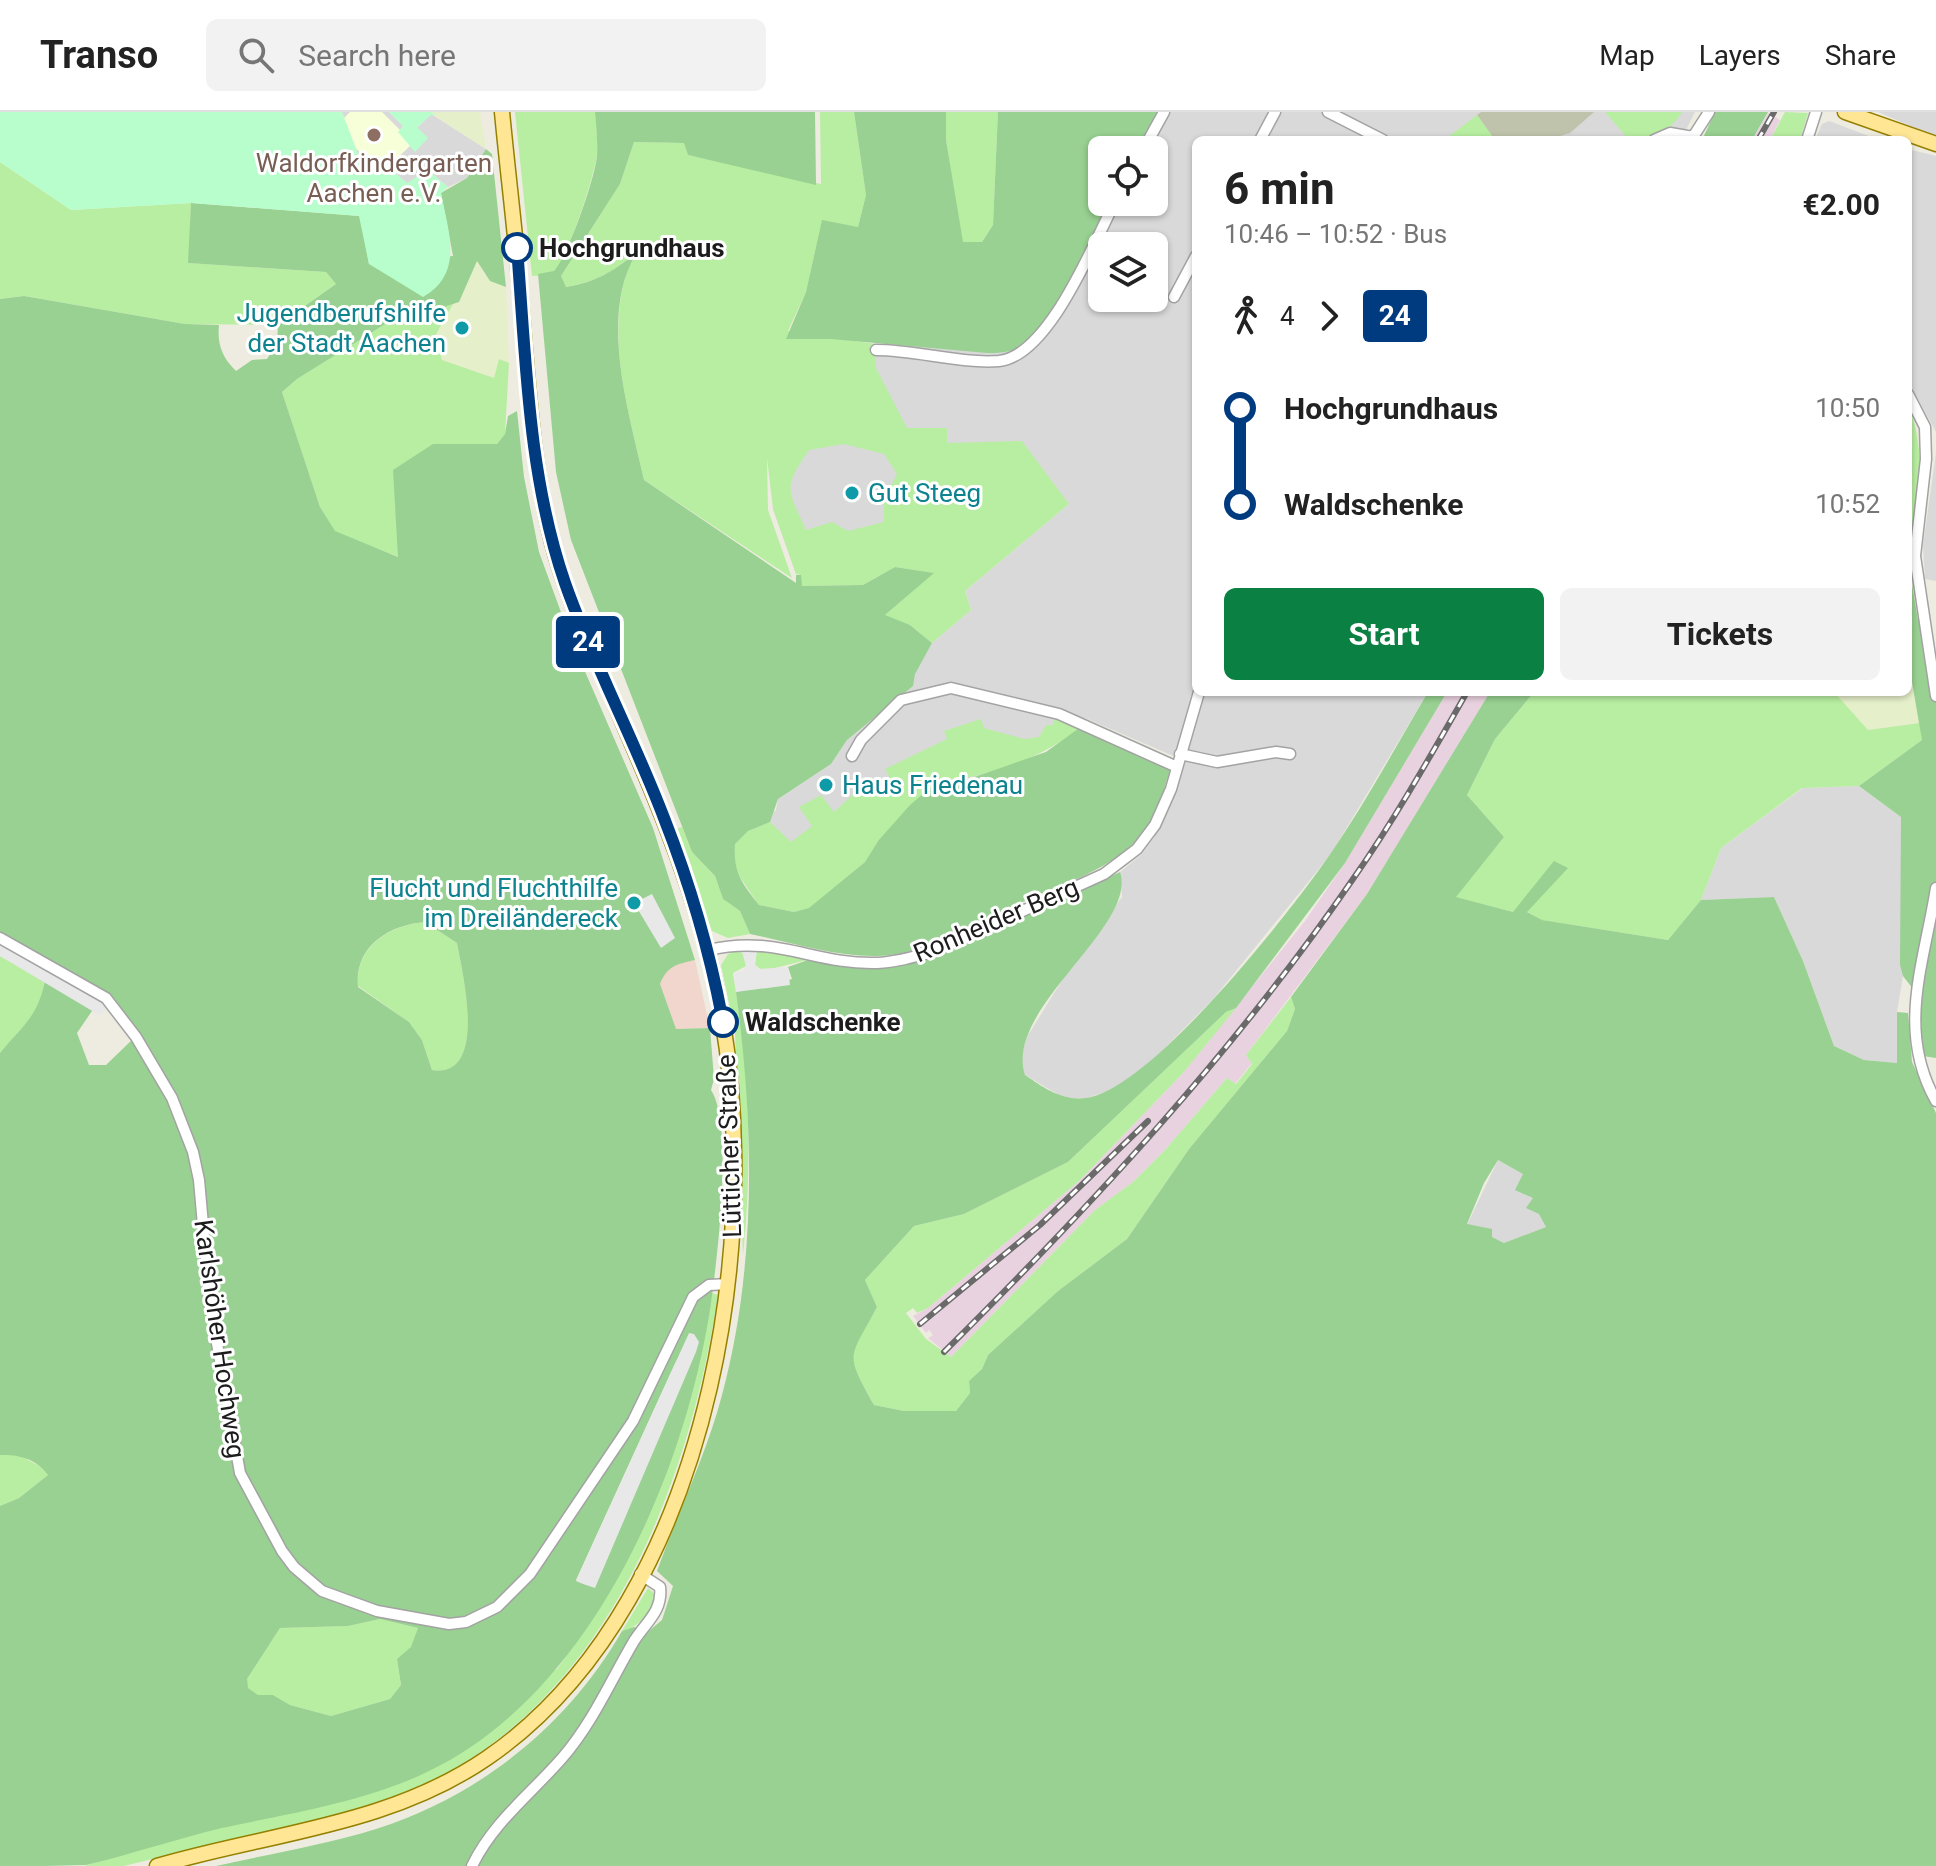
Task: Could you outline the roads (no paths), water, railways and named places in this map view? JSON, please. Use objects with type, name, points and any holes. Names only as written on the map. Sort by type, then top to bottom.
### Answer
[{"type":"main road","name":"Lütticher Straße","points":[[167,1865],[352,1820],[398,1805],[485,1759],[521,1732],[579,1671],[611,1627],[663,1526],[705,1408],[729,1284],[734,1222],[732,1103],[723,1022],[708,950],[664,817],[584,632],[553,545],[534,452],[502,112]]},
{"type":"main road","points":[[1845,112],[1936,144]]},
{"type":"street","points":[[1151,136],[1164,112]]},
{"type":"street","points":[[1262,136],[1275,112]]},
{"type":"street","points":[[1328,112],[1375,136]]},
{"type":"street","points":[[1693,136],[1709,112]]},
{"type":"street","points":[[1808,136],[1816,112]]},
{"type":"street","points":[[1663,136],[1670,133],[1683,136]]},
{"type":"street","points":[[876,350],[915,351],[993,361],[1025,352],[1051,324],[1108,216]]},
{"type":"street","points":[[1174,297],[1192,263]]},
{"type":"street","points":[[1912,400],[1930,425],[1915,556],[1936,696]]},
{"type":"street","points":[[852,756],[861,740],[901,700],[951,688],[966,688],[1059,714],[1177,767]]},
{"type":"street","name":"Ronheider Berg","points":[[708,950],[765,943],[852,962],[879,963],[932,952],[1120,864],[1137,849],[1155,825],[1177,767],[1198,696]]},
{"type":"street","points":[[1180,754],[1217,762],[1276,752],[1290,754]]},
{"type":"street","points":[[1936,888],[1913,1034],[1919,1066],[1936,1101]]},
{"type":"street","name":"Karlshöher Hochweg","points":[[0,938],[106,998],[142,1046],[172,1098],[193,1152],[199,1180],[210,1304],[240,1473],[294,1567],[308,1581],[337,1598],[377,1611],[449,1624],[466,1622],[497,1607],[530,1574],[633,1421],[693,1297],[709,1285],[729,1284]]},
{"type":"street","points":[[472,1866],[496,1828],[564,1755],[586,1725],[639,1632],[657,1611],[660,1587],[640,1574]]},
{"type":"railway","points":[[1760,136],[1774,112]]},
{"type":"railway","points":[[944,1352],[1054,1240],[1160,1125],[1260,1005],[1308,943],[1368,856],[1465,696]]},
{"type":"railway","points":[[920,1324],[1040,1225],[1148,1121]]},
{"type":"place","name":"Waldorfkindergarten Aachen e.V.","points":[[374,135]]},
{"type":"place","name":"Hochgrundhaus","points":[[517,248]]},
{"type":"place","name":"Jugendberufshilfe der Stadt Aachen","points":[[462,328]]},
{"type":"place","name":"Gut Steeg","points":[[852,493]]},
{"type":"place","name":"Haus Friedenau","points":[[826,785]]},
{"type":"place","name":"Flucht und Fluchthilfe im Dreiländereck","points":[[634,903]]},
{"type":"place","name":"Waldschenke","points":[[723,1022]]}]
